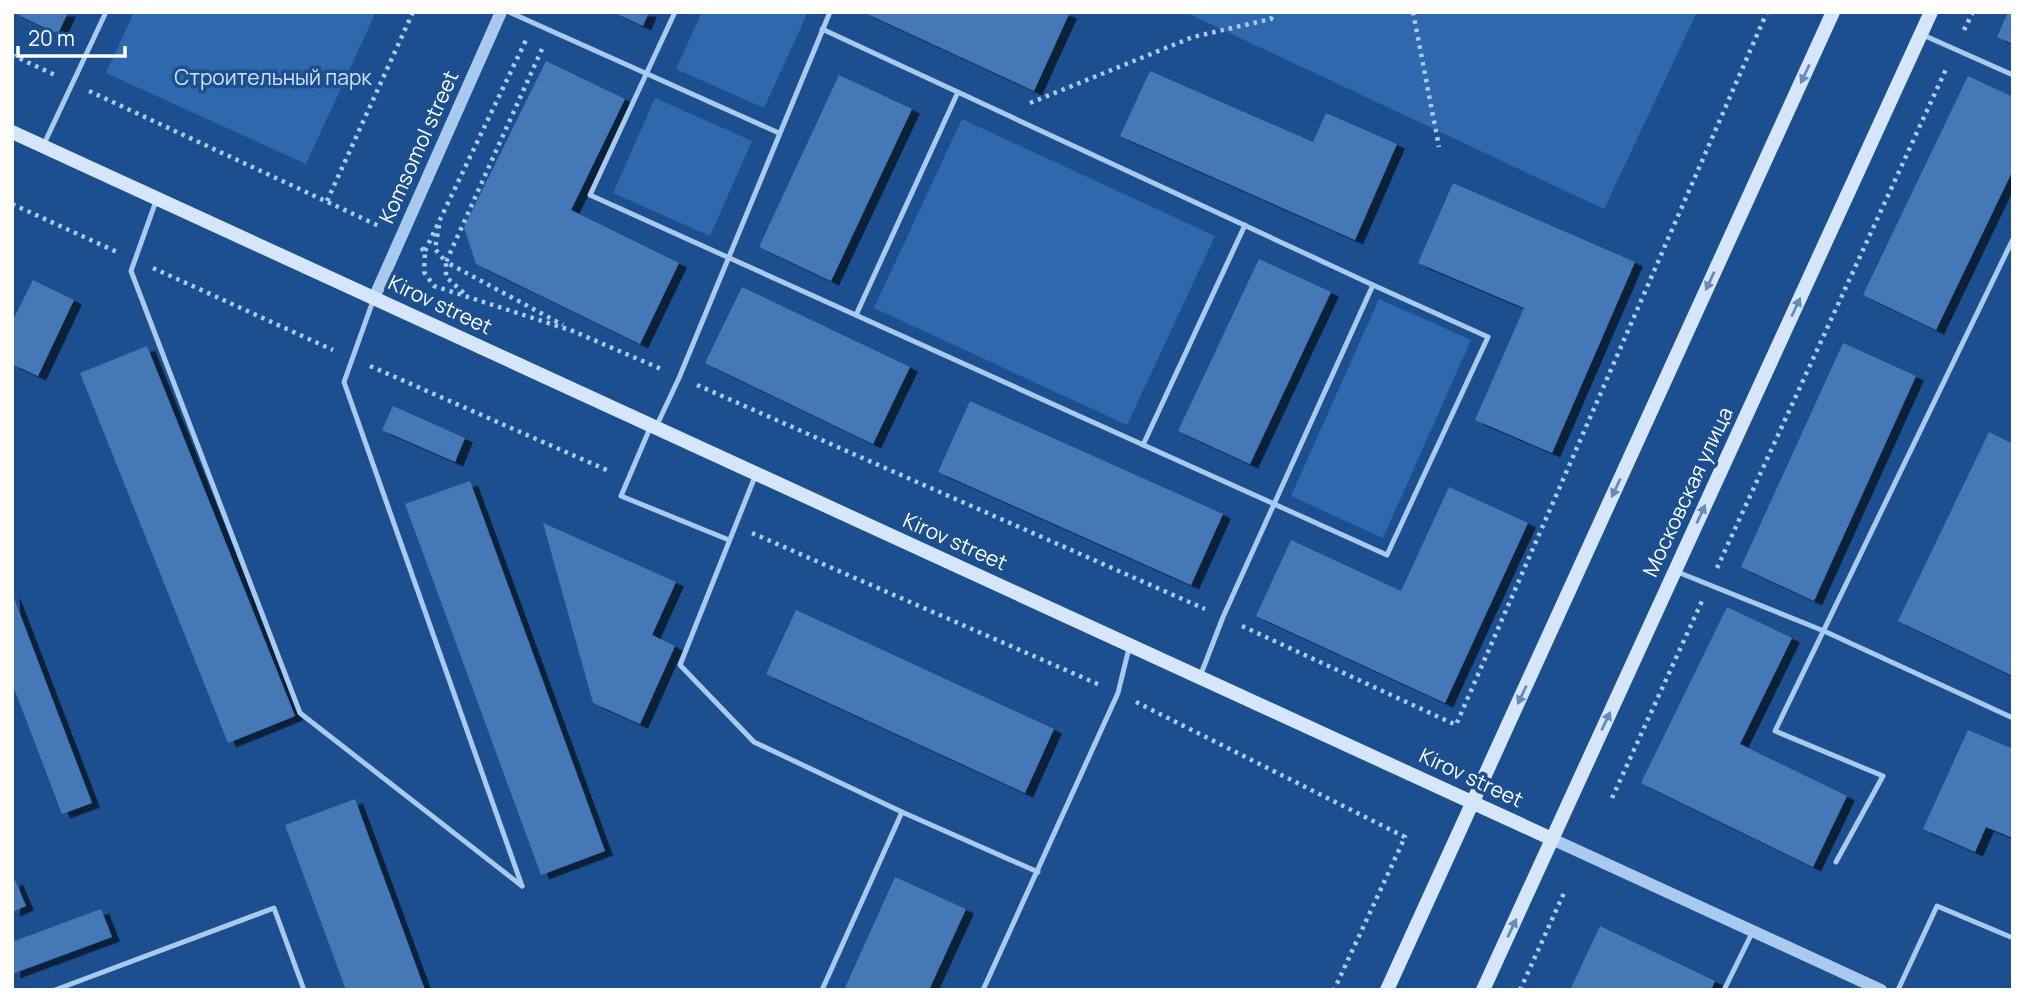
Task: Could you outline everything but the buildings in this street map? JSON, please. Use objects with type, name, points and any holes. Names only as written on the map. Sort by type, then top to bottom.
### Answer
[{"type":"main road","points":[[1387,990],[1833,12]]},
{"type":"main road","name":"Московская улица","points":[[1483,990],[1931,12]]},
{"type":"main road","name":"Kirov street","points":[[12,132],[1552,839]]},
{"type":"street","name":"Komsomol street","points":[[374,298],[501,12]]},
{"type":"street","name":"Kirov street","points":[[1552,839],[1881,990]]},
{"type":"lane","points":[[43,146],[106,12]]},
{"type":"lane","points":[[509,12],[779,133]]},
{"type":"lane","points":[[675,12],[590,195],[1387,555],[1488,337],[822,29]]},
{"type":"lane","points":[[729,540],[621,496],[679,377],[830,12]]},
{"type":"lane","points":[[1921,34],[2013,75]]},
{"type":"lane","points":[[856,315],[958,92]]},
{"type":"lane","points":[[157,198],[131,271],[300,713],[522,886],[344,382],[374,298]]},
{"type":"lane","points":[[1143,445],[1245,225]]},
{"type":"lane","points":[[1836,862],[1882,776],[1776,731],[2013,239]]},
{"type":"lane","points":[[1200,677],[1223,617],[1373,285]]},
{"type":"lane","points":[[756,474],[680,665],[754,742],[1038,872]]},
{"type":"lane","points":[[1675,571],[1824,631],[2013,718]]},
{"type":"lane","points":[[983,990],[1118,693],[1130,645]]},
{"type":"lane","points":[[822,990],[902,812]]},
{"type":"lane","points":[[1898,990],[1937,906],[2013,938]]},
{"type":"lane","points":[[55,990],[274,908],[304,990]]},
{"type":"lane","points":[[1724,990],[1753,931]]},
{"type":"path","points":[[327,201],[413,12]]},
{"type":"path","points":[[1003,113],[1193,37],[1271,19],[1274,12]]},
{"type":"path","points":[[1413,12],[1439,147]]},
{"type":"path","points":[[534,24],[425,251],[424,272],[434,286],[573,331],[1223,617],[1456,725],[1768,12]]},
{"type":"path","points":[[1612,797],[1973,12]]},
{"type":"path","points":[[468,296],[446,278],[446,262],[542,49],[525,41]]},
{"type":"path","points":[[12,55],[401,236],[425,251]]},
{"type":"path","points":[[441,218],[435,249],[446,262],[573,331]]},
{"type":"path","points":[[1334,990],[1405,837]]},
{"type":"path","points":[[1520,990],[1564,893]]},
{"type":"green space","name":"Строительный парк","points":[[134,12],[376,12],[306,164],[106,73]]},
{"type":"green space","points":[[702,12],[808,12],[764,108],[676,69]]},
{"type":"green space","points":[[1185,12],[1697,12],[1604,209]]},
{"type":"green space","points":[[655,98],[752,141],[710,236],[613,193]]},
{"type":"green space","points":[[962,119],[1215,236],[1127,425],[874,308]]},
{"type":"green space","points":[[1379,299],[1471,340],[1383,538],[1291,496]]}]
